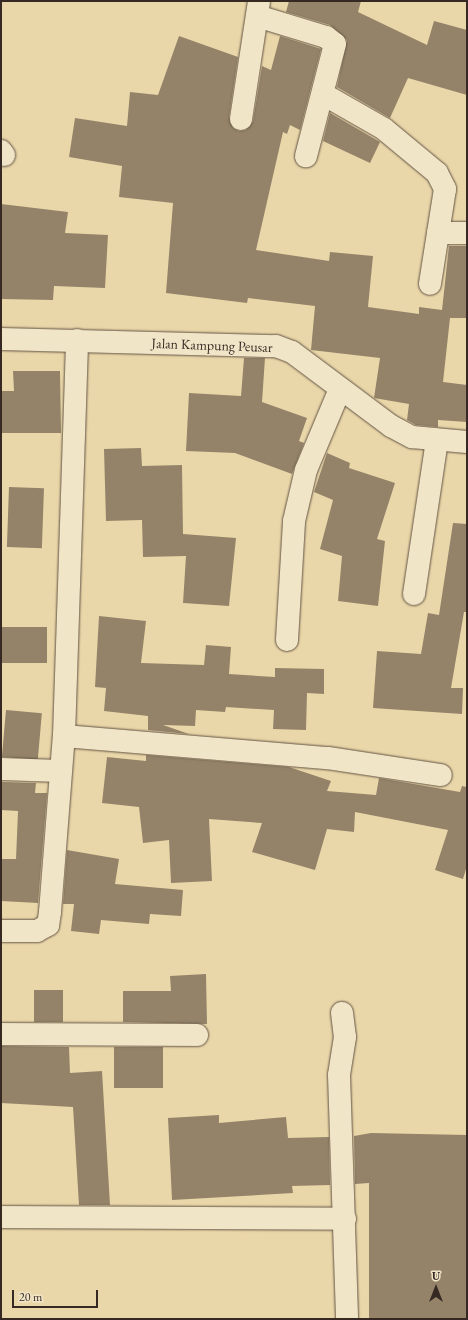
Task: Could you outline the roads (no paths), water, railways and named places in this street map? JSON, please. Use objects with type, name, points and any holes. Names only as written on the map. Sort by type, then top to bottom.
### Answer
[{"type":"street","points":[[241,119],[258,8],[326,37],[335,44],[306,156]]},
{"type":"street","points":[[323,94],[384,128],[437,172],[445,189],[430,284]]},
{"type":"street","points":[[438,233],[467,233]]},
{"type":"street","name":"Jalan Kampung Peusar","points":[[1,339],[276,346],[292,352],[391,426],[412,437],[467,442]]},
{"type":"street","points":[[1,931],[37,931],[48,925],[64,736],[77,340]]},
{"type":"street","points":[[286,640],[294,521],[306,470],[340,389]]},
{"type":"street","points":[[414,594],[437,440]]},
{"type":"street","points":[[64,736],[328,758],[441,775]]},
{"type":"street","points":[[1,769],[60,771]]},
{"type":"street","points":[[342,1013],[345,1037],[339,1075],[345,1219],[347,1319]]},
{"type":"street","points":[[1,1034],[197,1034]]},
{"type":"street","points":[[1,1217],[345,1219]]}]
